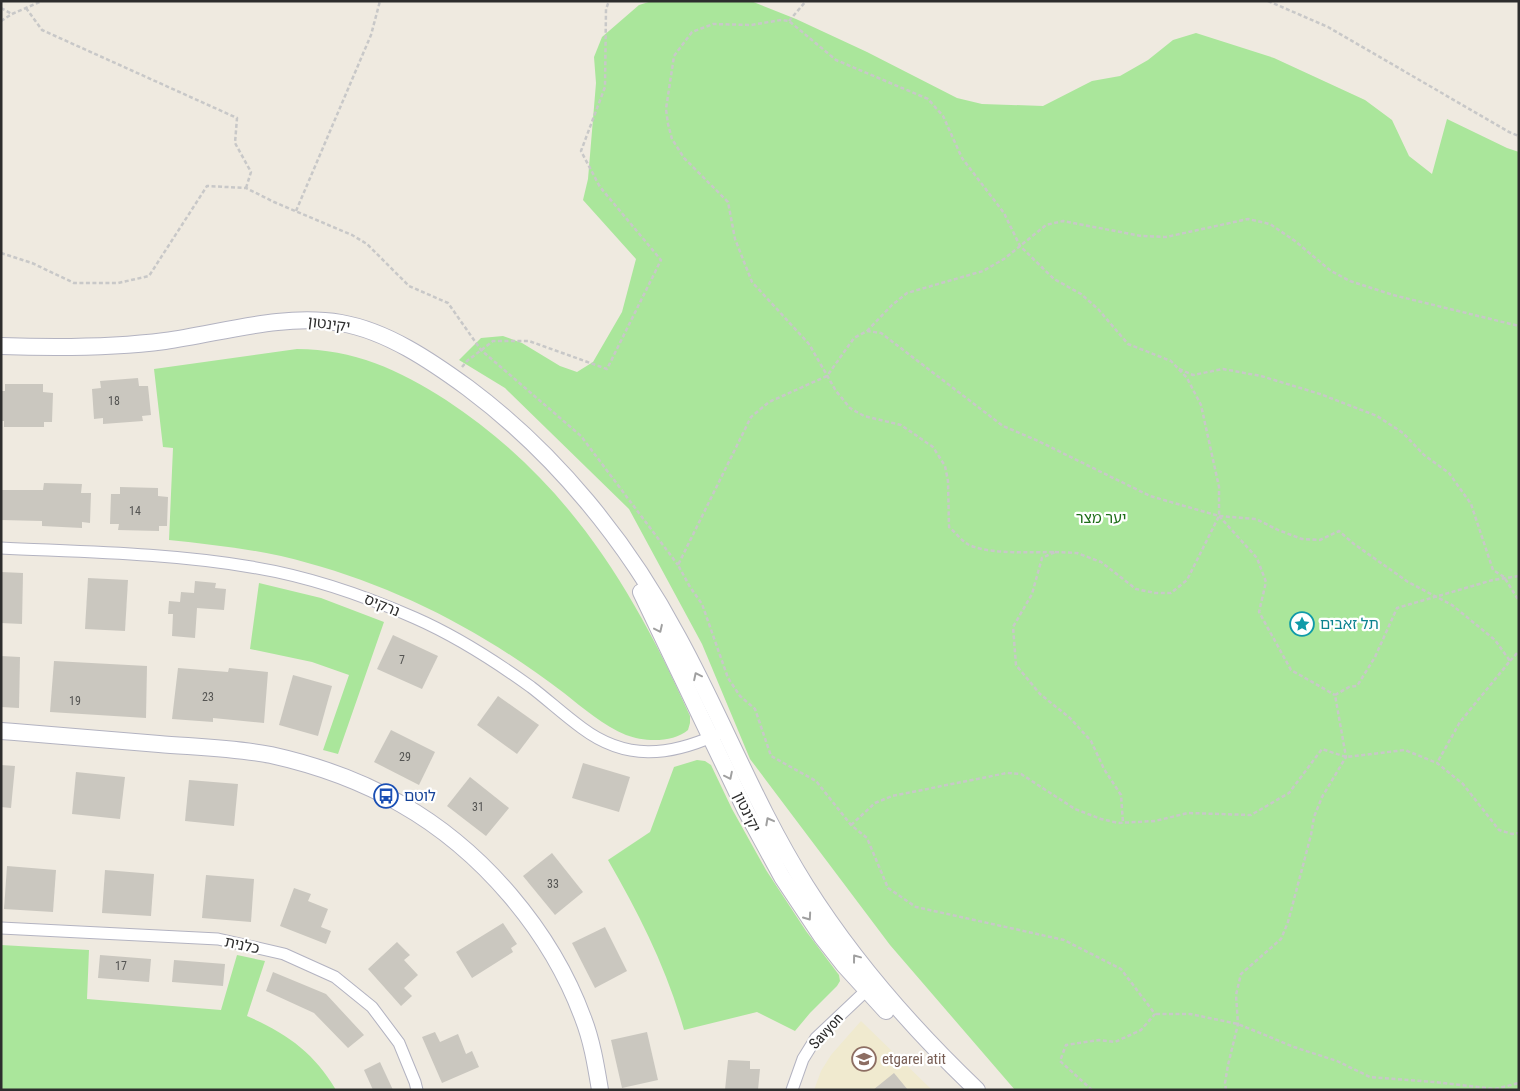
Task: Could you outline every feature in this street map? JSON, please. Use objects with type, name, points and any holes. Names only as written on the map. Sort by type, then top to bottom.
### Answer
[{"type":"street","name":"יקינטון","points":[[1,346],[66,348],[122,346],[276,323],[321,321],[354,326],[375,333],[410,350],[454,379],[518,430],[558,469],[594,510],[631,570],[718,734],[764,845],[782,878],[822,937],[871,986],[912,1035],[977,1090]]},
{"type":"street","name":"נרקיס","points":[[1,548],[202,560],[254,567],[296,576],[378,602],[418,619],[457,639],[495,662],[532,688],[583,729],[612,745],[635,751],[658,752],[690,746],[718,734]]},
{"type":"street","points":[[1,731],[218,748],[270,755],[327,770],[362,784],[402,804],[438,828],[470,854],[505,891],[546,945],[565,976],[583,1018],[596,1060],[600,1090]]},
{"type":"street","name":"כלנית","points":[[1,928],[218,940],[284,954],[334,977],[372,1008],[399,1043],[417,1090]]},
{"type":"street","name":"Savyon","points":[[792,1090],[802,1059],[816,1038],[871,986]]},
{"type":"path","points":[[1,21],[42,1]]},
{"type":"path","points":[[296,211],[372,35],[380,1]]},
{"type":"path","points":[[454,379],[467,361],[493,341],[529,341],[608,369],[662,260],[600,187],[581,151],[605,87],[606,9],[609,1]]},
{"type":"path","points":[[788,21],[806,1]]},
{"type":"path","points":[[1268,1],[1328,27],[1508,132],[1519,136]]},
{"type":"path","points":[[1,8],[12,14]]},
{"type":"path","points":[[26,8],[42,30],[237,118],[236,143],[251,172],[246,188]]},
{"type":"path","points":[[781,20],[788,21],[836,60],[928,99],[942,116],[962,158],[1004,213],[1020,246],[1054,279],[1080,294],[1098,309],[1128,344],[1171,361],[1187,378],[1202,405],[1219,487],[1219,516],[1187,580],[1171,593],[1155,593],[1136,588],[1101,562],[1077,553],[994,551],[972,546],[966,543],[949,527],[948,481],[945,466],[933,446],[901,425],[864,416],[850,408],[836,391],[809,344],[752,282],[735,239],[728,202],[684,158],[672,139],[666,109],[674,56],[692,32],[713,24],[751,26],[781,20]]},
{"type":"path","points":[[1,253],[32,263],[74,283],[118,283],[149,276],[207,186],[246,188],[352,235],[367,244],[408,286],[448,303],[481,350],[581,436],[678,565],[702,604],[728,678],[740,696],[755,709],[772,756],[816,781],[852,825],[867,838],[888,888],[916,907],[1064,940],[1121,969],[1155,1014]]},
{"type":"path","points":[[678,565],[751,417],[769,402],[827,376],[854,338],[867,331],[892,305],[907,293],[983,271],[1004,259],[1046,225],[1063,221],[1141,236],[1166,237],[1248,219],[1270,224],[1295,241],[1332,271],[1350,281],[1393,295],[1519,326]]},
{"type":"path","points":[[867,331],[882,334],[1003,426],[1036,440],[1150,496],[1219,516],[1256,519],[1302,539],[1320,540],[1339,531],[1354,544],[1408,582],[1452,605],[1494,640],[1510,661]]},
{"type":"path","points":[[1178,369],[1193,375],[1223,369],[1261,376],[1320,394],[1378,416],[1403,432],[1424,455],[1449,473],[1471,504],[1493,570],[1504,577],[1519,601]]},
{"type":"path","points":[[1219,516],[1257,558],[1266,582],[1259,612],[1291,670],[1335,696],[1346,757],[1322,797],[1314,817],[1293,904],[1281,939],[1241,974],[1236,995],[1238,1024],[1228,1065],[1225,1083],[1226,1090]]},
{"type":"path","points":[[1055,552],[1042,558],[1032,594],[1013,627],[1016,665],[1040,694],[1070,718],[1091,741],[1104,769],[1121,795],[1123,823]]},
{"type":"path","points":[[1335,696],[1349,687],[1357,686],[1375,657],[1397,608],[1433,596],[1504,577],[1519,576]]},
{"type":"path","points":[[1437,763],[1460,722],[1519,651]]},
{"type":"path","points":[[852,825],[875,803],[892,796],[1007,773],[1021,774],[1074,810],[1101,819],[1123,823],[1155,821],[1188,813],[1251,815],[1289,793],[1322,749],[1346,757],[1405,750],[1437,763],[1463,784],[1499,830],[1512,834],[1519,833]]},
{"type":"path","points":[[1092,1090],[1060,1060],[1066,1045],[1099,1040],[1115,1042],[1141,1030],[1155,1014],[1190,1014],[1238,1024],[1294,1047],[1337,1060],[1370,1077],[1494,1089],[1519,1083]]},
{"type":"shaded area","name":"etgarei atit","points":[[861,1021],[932,1090],[814,1090],[821,1071],[831,1055]]},
{"type":"green space","name":"יער מצר","points":[[652,1],[751,1],[796,19],[867,52],[957,98],[982,104],[1043,106],[1092,81],[1120,76],[1148,60],[1173,40],[1196,33],[1274,58],[1365,100],[1392,120],[1409,156],[1432,174],[1447,119],[1519,152],[1519,1090],[1015,1090],[890,945],[750,759],[702,644],[629,509],[505,388],[459,360],[481,338],[503,336],[522,343],[560,366],[577,372],[593,362],[622,312],[636,259],[583,200],[588,179],[596,83],[594,57],[602,37],[639,5]]},
{"type":"green space","points":[[297,349],[318,350],[357,357],[411,379],[446,400],[489,431],[527,464],[561,500],[619,580],[668,668],[690,716],[688,730],[675,737],[658,740],[641,739],[626,735],[602,722],[555,686],[486,640],[412,601],[361,580],[281,556],[239,548],[169,540],[173,448],[163,447],[154,369]]},
{"type":"green space","points":[[259,583],[321,598],[384,622],[338,754],[323,750],[349,675],[312,662],[250,649]]},
{"type":"green space","points":[[697,760],[705,761],[711,765],[732,809],[766,870],[806,931],[839,975],[840,981],[837,986],[795,1031],[757,1012],[684,1030],[661,964],[631,901],[608,860],[650,832],[674,767]]},
{"type":"green space","points":[[1,945],[89,950],[87,999],[221,1010],[237,955],[265,961],[247,1016],[274,1029],[298,1045],[318,1065],[336,1090],[1,1090]]},
{"type":"building","points":[[138,378],[139,386],[148,386],[151,415],[142,416],[143,421],[103,424],[103,418],[94,419],[92,389],[101,388],[100,381]]},
{"type":"building","points":[[5,384],[43,384],[43,392],[53,393],[52,422],[44,422],[44,427],[4,427],[4,421],[1,421],[1,391],[5,391]]},
{"type":"building","points":[[44,483],[82,484],[81,493],[91,493],[90,523],[82,522],[82,528],[42,526],[42,521],[1,520],[1,490],[43,490]]},
{"type":"building","points":[[120,487],[158,488],[158,496],[168,497],[167,526],[159,526],[159,531],[118,530],[119,524],[110,524],[111,494],[120,494]]},
{"type":"building","points":[[1,572],[23,573],[22,624],[1,623]]},
{"type":"building","points":[[88,578],[128,580],[125,631],[85,629]]},
{"type":"building","points":[[195,581],[216,583],[215,588],[226,589],[224,610],[197,608],[195,638],[172,636],[173,614],[168,614],[169,601],[180,602],[181,592],[194,593]]},
{"type":"building","points":[[393,635],[438,656],[422,689],[377,669]]},
{"type":"building","points":[[1,656],[20,657],[19,708],[1,707]]},
{"type":"building","points":[[54,661],[147,666],[146,718],[50,712]]},
{"type":"building","points":[[178,668],[228,672],[229,668],[268,672],[264,723],[213,718],[213,722],[172,719]]},
{"type":"building","points":[[293,675],[332,686],[318,736],[279,725]]},
{"type":"building","points":[[498,696],[539,725],[517,754],[477,725]]},
{"type":"building","points":[[391,730],[435,752],[419,785],[374,762]]},
{"type":"building","points":[[583,763],[630,777],[619,812],[572,798]]},
{"type":"building","points":[[1,765],[15,766],[11,808],[1,807]]},
{"type":"building","points":[[76,772],[125,777],[120,819],[72,814]]},
{"type":"building","points":[[470,777],[509,808],[486,836],[447,806]]},
{"type":"building","points":[[189,780],[238,784],[234,826],[185,821]]},
{"type":"building","points":[[552,853],[583,892],[555,915],[523,876]]},
{"type":"building","points":[[7,866],[56,870],[53,912],[4,909]]},
{"type":"building","points":[[105,870],[154,874],[151,916],[102,913]]},
{"type":"building","points":[[206,875],[254,879],[251,922],[202,918]]},
{"type":"building","points":[[294,888],[311,894],[308,901],[328,909],[321,927],[331,931],[326,944],[280,926]]},
{"type":"building","points":[[503,923],[517,944],[511,948],[513,952],[472,978],[456,952]]},
{"type":"building","points":[[605,927],[627,971],[595,988],[572,943]]},
{"type":"building","points":[[397,942],[410,955],[404,960],[418,975],[404,988],[412,996],[401,1006],[368,969]]},
{"type":"building","points":[[100,955],[151,959],[149,982],[98,978]]},
{"type":"building","points":[[174,960],[225,964],[223,986],[172,982]]},
{"type":"building","points":[[273,972],[326,994],[364,1035],[348,1048],[314,1013],[266,991]]},
{"type":"building","points":[[435,1032],[440,1042],[458,1034],[466,1054],[472,1051],[479,1067],[442,1083],[422,1037]]},
{"type":"building","points":[[647,1032],[658,1080],[622,1088],[611,1040]]},
{"type":"building","points":[[728,1060],[750,1061],[750,1069],[760,1069],[758,1090],[725,1090]]},
{"type":"building","points":[[380,1062],[393,1090],[373,1090],[364,1070]]},
{"type":"building","points":[[894,1073],[908,1090],[873,1090]]},
{"type":"place","name":"תל זאבים","points":[[1302,624]]},
{"type":"place","name":"לוטם","points":[[386,796]]},
{"type":"place","name":"etgarei atit","points":[[864,1059]]}]
